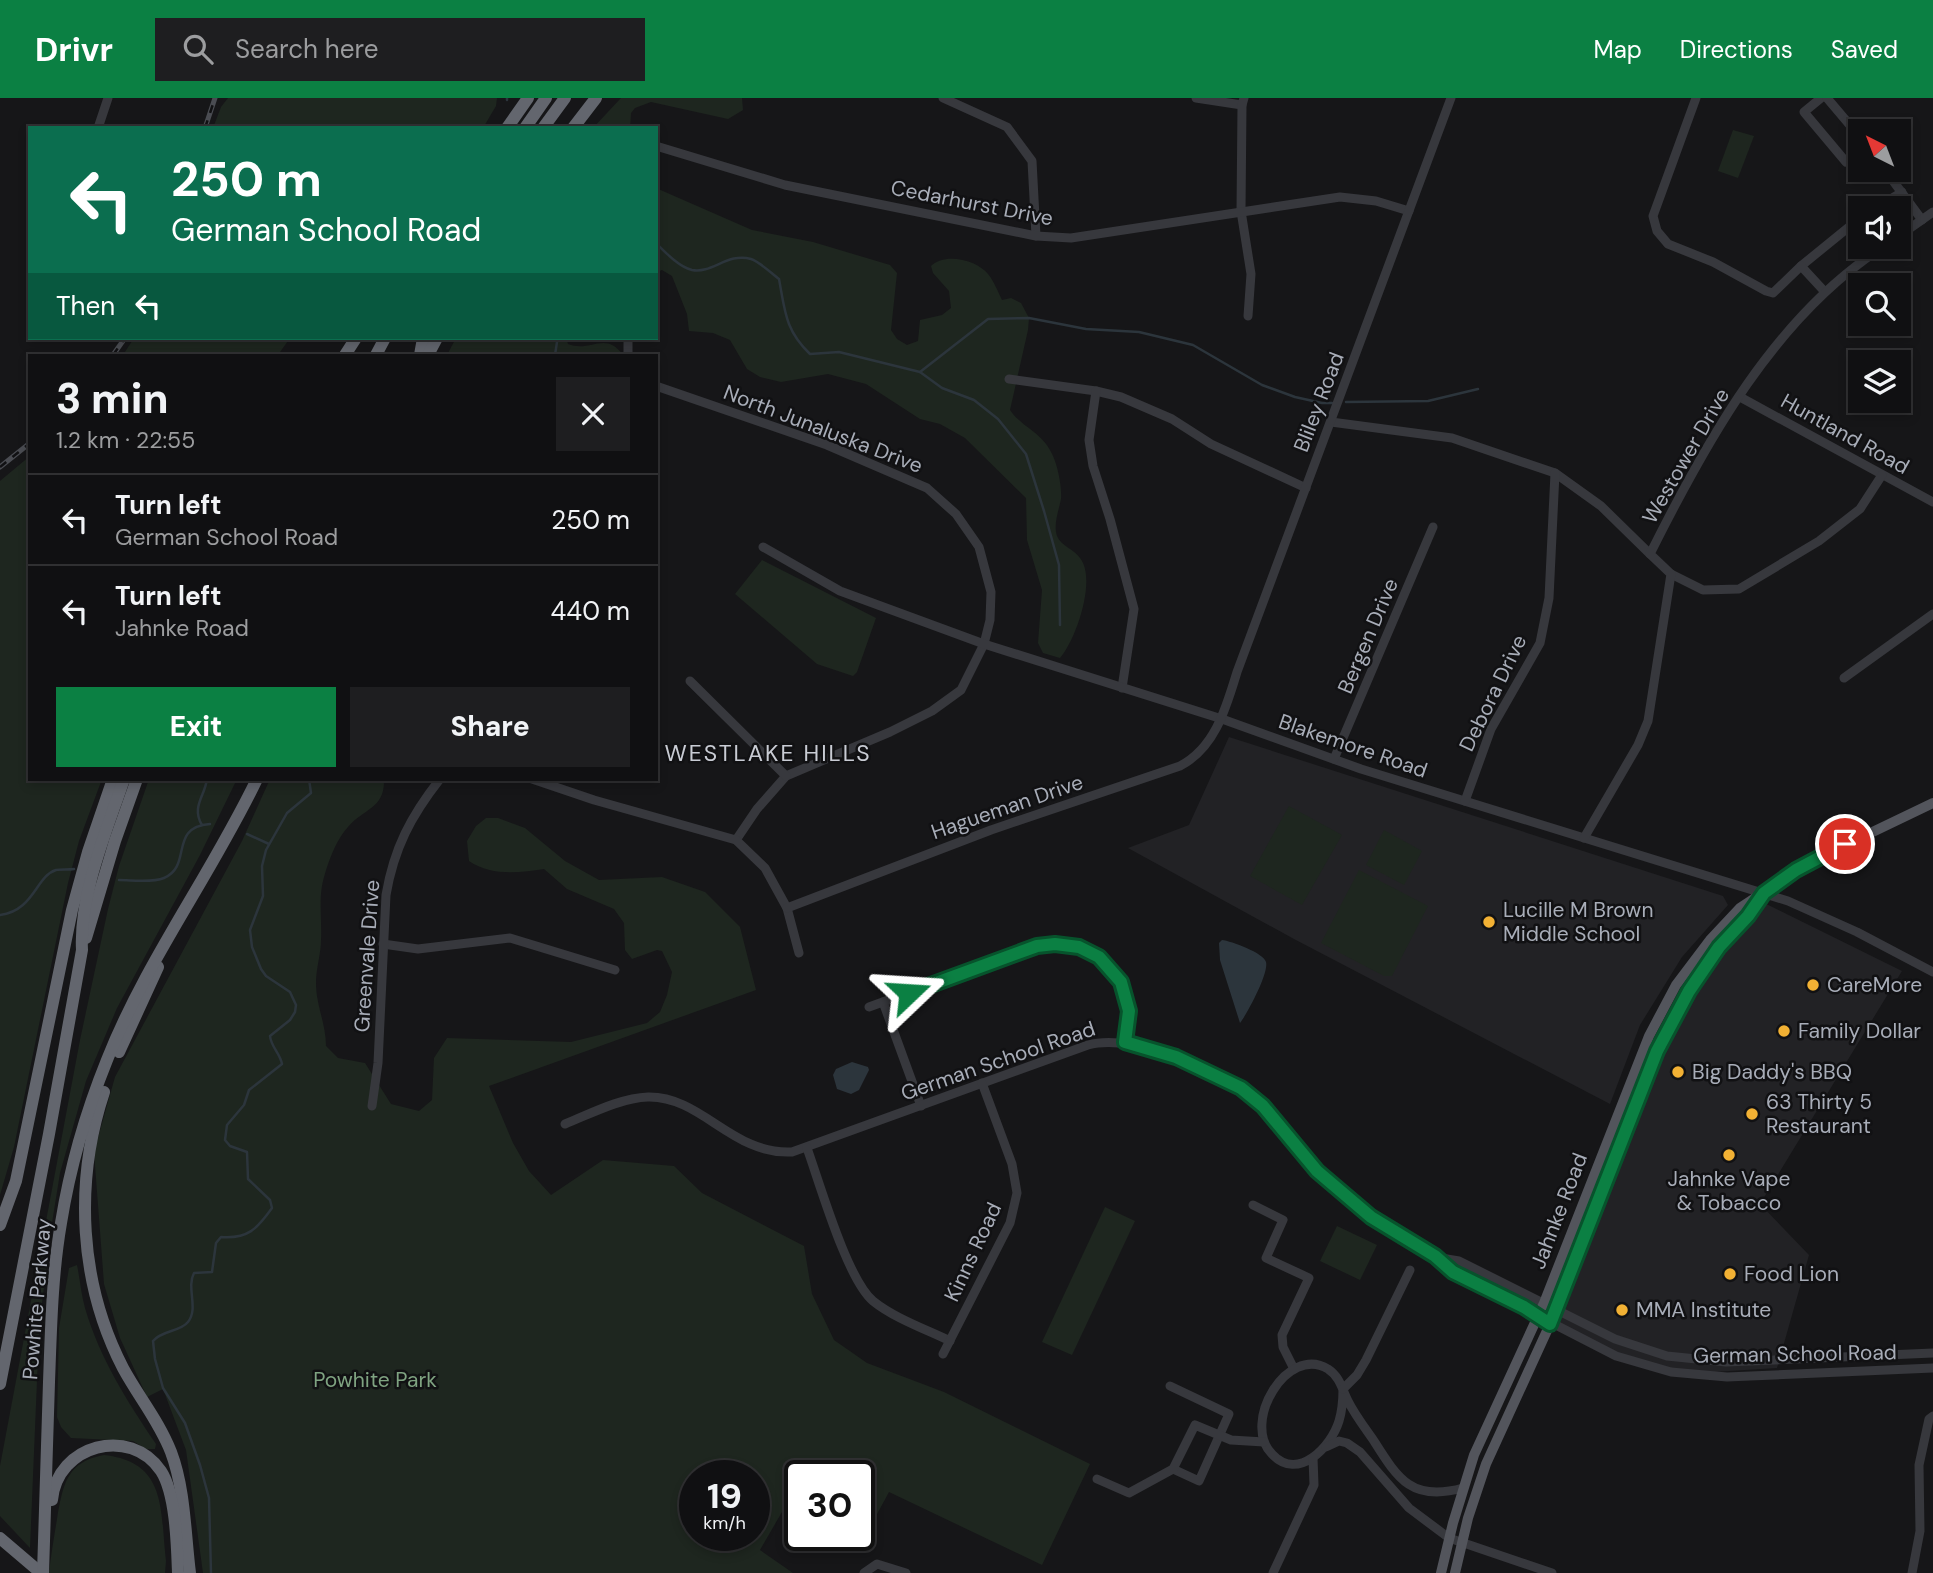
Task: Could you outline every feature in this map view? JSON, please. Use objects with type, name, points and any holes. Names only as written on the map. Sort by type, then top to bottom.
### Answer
[{"type":"highway","points":[[507,126],[528,98]]},
{"type":"highway","points":[[525,126],[546,98]]},
{"type":"highway","points":[[544,126],[565,98]]},
{"type":"highway","points":[[575,126],[596,98]]},
{"type":"highway","points":[[0,1225],[16,1181],[76,893],[112,781]]},
{"type":"highway","name":"Powhite Parkway","points":[[0,1384],[82,950],[81,928],[123,781]]},
{"type":"highway","points":[[82,950],[107,864],[136,781]]},
{"type":"highway","name":"Powhite Parkway","points":[[42,1573],[53,1297],[66,1196],[83,1127],[107,1059],[132,1004],[256,781]]},
{"type":"highway","points":[[168,938],[153,982],[112,1068],[95,1119],[86,1171],[85,1231],[90,1274],[108,1336],[127,1376],[162,1432],[173,1459],[179,1482],[190,1573]]},
{"type":"highway","points":[[44,1551],[53,1490],[62,1470],[74,1458],[88,1450],[109,1446],[123,1447],[151,1460],[166,1480],[171,1499],[178,1573]]},
{"type":"highway","points":[[0,1539],[31,1573]]},
{"type":"highway","points":[[0,1539],[42,1573]]},
{"type":"main road","name":"Jahnke Road","points":[[1441,1573],[1463,1488],[1483,1434],[1544,1303],[1628,1085],[1658,1016],[1676,985],[1710,940],[1740,908],[1828,852],[1933,803]]},
{"type":"main road","name":"Jahnke Road","points":[[1455,1573],[1491,1453],[1556,1311],[1663,1038],[1706,965],[1764,893]]},
{"type":"street","points":[[99,126],[108,98]]},
{"type":"street","points":[[943,98],[1007,127],[1032,161],[1036,236]]},
{"type":"street","points":[[1196,98],[1243,102],[1241,211],[1251,274],[1248,316]]},
{"type":"street","name":"Bliley Road","points":[[1222,719],[1237,672],[1451,98]]},
{"type":"street","points":[[1696,98],[1653,216],[1657,231],[1668,244],[1713,262],[1773,293],[1848,228]]},
{"type":"street","points":[[1821,98],[1804,112],[1846,162],[1848,160]]},
{"type":"street","points":[[1827,98],[1848,123]]},
{"type":"street","name":"Cedarhurst Drive","points":[[658,147],[785,185],[1036,236],[1071,238],[1340,197],[1376,201],[1409,211]]},
{"type":"street","points":[[1894,182],[1922,220]]},
{"type":"street","points":[[1896,196],[1902,192]]},
{"type":"street","points":[[1911,228],[1933,212]]},
{"type":"street","name":"Westower Drive","points":[[1867,259],[1825,292],[1773,347],[1683,487],[1650,554],[1671,574],[1703,590],[1739,589],[1819,541],[1860,509],[1882,475]]},
{"type":"street","points":[[1801,266],[1825,292]]},
{"type":"street","points":[[1009,379],[1121,397],[1172,419],[1211,444],[1306,488]]},
{"type":"street","name":"North Junaluska Drive","points":[[658,387],[827,445],[927,488],[956,514],[979,547],[991,592],[990,620],[984,644],[961,690],[933,711],[786,776]]},
{"type":"street","points":[[1096,391],[1088,440],[1134,609],[1122,688]]},
{"type":"street","name":"Huntland Road","points":[[1740,397],[1933,502]]},
{"type":"street","points":[[1331,422],[1452,438],[1555,473],[1601,506],[1650,554]]},
{"type":"street","name":"Debora Drive","points":[[1465,801],[1491,729],[1540,643],[1549,598],[1555,473]]},
{"type":"street","name":"Bergen Drive","points":[[1334,759],[1433,527]]},
{"type":"street","name":"Blakemore Road","points":[[763,547],[841,591],[984,644],[1222,719],[1465,801],[1764,893],[1835,921],[1933,972]]},
{"type":"street","points":[[1584,838],[1638,745],[1648,721],[1671,574]]},
{"type":"street","points":[[1844,678],[1933,614]]},
{"type":"street","points":[[690,681],[786,776],[757,809],[736,840]]},
{"type":"street","name":"Hagueman Drive","points":[[787,908],[991,830],[1180,766],[1199,754],[1222,719]]},
{"type":"street","name":"Greenvale Drive","points":[[372,1106],[378,1063],[386,895],[390,871],[416,810],[438,781]]},
{"type":"street","points":[[538,781],[594,800],[736,840],[765,868],[787,908],[799,953]]},
{"type":"street","points":[[383,944],[418,949],[510,938],[615,970]]},
{"type":"street","points":[[869,1007],[1037,946],[1067,944],[1099,957],[1121,982],[1129,1011],[1125,1042]]},
{"type":"street","points":[[883,1002],[921,1105]]},
{"type":"street","name":"German School Road","points":[[565,1124],[635,1099],[660,1098],[682,1104],[757,1148],[779,1153],[807,1148],[1088,1045],[1105,1041],[1125,1042],[1176,1057],[1250,1094],[1269,1112],[1317,1171],[1351,1202],[1389,1230],[1435,1256],[1453,1272],[1550,1324],[1629,1361],[1692,1376],[1727,1377],[1933,1368]]},
{"type":"street","name":"Kinns Road","points":[[943,1354],[1010,1223],[1017,1193],[1012,1164],[982,1083]]},
{"type":"street","points":[[807,1148],[851,1269],[864,1292],[885,1308],[950,1341]]},
{"type":"street","points":[[1252,1205],[1283,1220],[1266,1258],[1309,1278],[1281,1340],[1294,1369]]},
{"type":"street","name":"German School Road","points":[[1435,1256],[1459,1261],[1615,1339],[1638,1348],[1694,1360],[1726,1362],[1933,1353]]},
{"type":"street","points":[[1324,1449],[1339,1423],[1343,1390],[1359,1373],[1410,1270]]},
{"type":"street","points":[[1463,1488],[1423,1490],[1403,1482],[1392,1471],[1351,1407],[1336,1377],[1324,1367],[1308,1364],[1294,1369],[1280,1382],[1267,1402],[1262,1425],[1264,1442],[1274,1457],[1289,1463],[1303,1463],[1339,1441],[1351,1446],[1402,1501],[1449,1538],[1552,1573]]},
{"type":"street","points":[[1170,1386],[1229,1413],[1199,1481],[1173,1469]]},
{"type":"street","points":[[1912,1573],[1920,1531],[1919,1465],[1929,1419],[1933,1416]]},
{"type":"street","points":[[1097,1479],[1129,1493],[1173,1469],[1195,1425],[1236,1441],[1264,1442]]},
{"type":"street","points":[[1273,1573],[1314,1485],[1313,1458]]},
{"type":"street","points":[[1392,1471],[1402,1501]]},
{"type":"street","points":[[864,1573],[877,1564],[899,1572]]},
{"type":"shaded area","name":"Lucille M Brown Middle School","points":[[1229,737],[1723,896],[1728,905],[1682,957],[1640,1025],[1610,1104],[1294,939],[1128,848],[1189,825]]},
{"type":"shaded area","points":[[1750,896],[1902,971],[1760,1204],[1809,1255],[1777,1368],[1682,1374],[1634,1364],[1545,1323],[1559,1298],[1653,1035],[1689,963]]},
{"type":"shaded area","points":[[1222,940],[1254,951],[1266,962],[1261,984],[1240,1023],[1220,960],[1219,943]]},
{"type":"shaded area","points":[[852,1062],[868,1067],[869,1070],[859,1090],[851,1094],[837,1089],[833,1075],[836,1069]]},
{"type":"green space","points":[[228,98],[497,98],[496,106],[484,126],[214,126],[221,107]]},
{"type":"green space","points":[[621,98],[742,98],[743,110],[728,119],[651,102],[635,108],[631,113],[630,126],[595,126]]},
{"type":"green space","points":[[1733,130],[1754,136],[1738,178],[1718,171]]},
{"type":"green space","points":[[658,189],[752,230],[813,242],[890,265],[897,273],[891,330],[897,339],[907,345],[918,341],[920,320],[942,315],[951,308],[949,291],[933,273],[931,266],[944,259],[969,262],[983,269],[1002,300],[1011,298],[1021,303],[1029,318],[1028,330],[1010,410],[1044,441],[1053,456],[1061,494],[1056,522],[1057,536],[1080,558],[1085,568],[1085,594],[1078,624],[1060,658],[1043,653],[1038,643],[1042,590],[1027,540],[1026,498],[965,438],[940,424],[920,419],[866,384],[828,374],[781,382],[760,377],[747,369],[730,340],[713,333],[689,331],[687,314],[672,276],[662,270],[658,271]]},
{"type":"green space","points":[[133,340],[289,340],[279,354],[124,354]]},
{"type":"green space","points":[[455,340],[567,340],[568,344],[576,346],[610,344],[622,354],[448,354]]},
{"type":"green space","points":[[28,458],[28,781],[101,781],[79,841],[68,883],[14,1147],[0,1195],[0,481]]},
{"type":"green space","points":[[762,560],[876,618],[857,672],[853,676],[817,664],[735,594]]},
{"type":"green space","points":[[148,781],[236,781],[200,855],[117,1008],[86,1081],[60,1173],[40,1309],[30,1548],[0,1516],[0,1466],[80,1040],[119,866]]},
{"type":"green space","name":"Powhite Park","points":[[269,781],[384,781],[377,802],[343,833],[335,847],[322,886],[321,945],[316,991],[326,1046],[338,1058],[365,1063],[391,1104],[419,1111],[432,1100],[434,1058],[447,1038],[571,1042],[647,1023],[660,1012],[672,972],[662,951],[657,950],[632,959],[625,950],[624,923],[614,909],[567,889],[544,869],[496,871],[469,861],[467,841],[476,826],[486,818],[498,818],[525,828],[565,861],[599,880],[662,877],[705,892],[740,927],[756,990],[489,1086],[513,1143],[529,1171],[551,1195],[603,1160],[674,1166],[702,1193],[804,1246],[812,1294],[834,1340],[867,1363],[944,1392],[1090,1464],[1042,1565],[889,1492],[875,1518],[875,1460],[784,1460],[784,1508],[770,1533],[770,1460],[679,1460],[679,1551],[761,1551],[793,1573],[203,1573],[186,1450],[163,1389],[147,1397],[120,1338],[104,1284],[94,1152],[115,1077],[242,841]]},
{"type":"green space","points":[[1289,806],[1342,835],[1302,905],[1250,876]]},
{"type":"green space","points":[[1384,830],[1422,851],[1404,885],[1366,865]]},
{"type":"green space","points":[[1359,870],[1428,906],[1392,976],[1384,976],[1321,943]]},
{"type":"green space","points":[[1105,1207],[1135,1221],[1072,1355],[1042,1342]]},
{"type":"green space","points":[[1337,1226],[1377,1245],[1360,1280],[1320,1261]]},
{"type":"green space","points":[[77,1265],[85,1308],[98,1345],[125,1396],[156,1444],[155,1449],[146,1449],[133,1441],[71,1438],[61,1427],[57,1417],[59,1328],[69,1268]]},
{"type":"green space","points":[[104,1455],[140,1467],[150,1478],[161,1507],[165,1573],[49,1573],[59,1507],[68,1477],[81,1463]]},
{"type":"waterway","points":[[658,245],[677,263],[692,270],[706,269],[735,258],[754,260],[779,279],[791,328],[810,354],[839,352],[920,372],[942,388],[974,400],[998,419],[1026,454],[1044,511],[1059,565],[1060,625]]},
{"type":"waterway","points":[[920,372],[988,319],[1029,318],[1086,329],[1139,332],[1193,345],[1262,385],[1295,397],[1332,403]]},
{"type":"waterway","points":[[555,354],[556,340]]},
{"type":"waterway","points":[[1346,402],[1428,401],[1478,389]]},
{"type":"waterway","points":[[202,825],[198,807],[207,781]]},
{"type":"waterway","points":[[211,1573],[209,1498],[185,1423],[163,1388],[153,1341],[188,1322],[192,1311],[191,1285],[194,1273],[212,1272],[216,1243],[221,1237],[238,1236],[251,1231],[272,1208],[270,1200],[248,1179],[247,1152],[230,1146],[225,1140],[227,1125],[244,1105],[249,1090],[282,1064],[270,1036],[290,1020],[295,1012],[296,1005],[290,992],[266,976],[261,969],[252,947],[250,930],[263,896],[262,866],[266,850],[287,813],[311,793],[309,781]]},
{"type":"waterway","points":[[119,880],[148,881],[164,878],[178,865],[189,832],[210,824]]},
{"type":"waterway","points":[[247,834],[269,844]]},
{"type":"waterway","points":[[0,915],[20,907],[49,873],[74,869]]},
{"type":"railway","points":[[206,126],[215,98]]},
{"type":"railway","points":[[114,354],[124,340]]},
{"type":"railway","points":[[0,467],[28,445]]},
{"type":"place","name":"Lucille M Brown Middle School","points":[[1489,922]]},
{"type":"place","name":"CareMore","points":[[1813,985]]},
{"type":"place","name":"Family Dollar","points":[[1784,1031]]},
{"type":"place","name":"Big Daddy's BBQ","points":[[1678,1072]]},
{"type":"place","name":"63 Thirty 5 Restaurant","points":[[1752,1114]]},
{"type":"place","name":"Jahnke Vape & Tobacco","points":[[1729,1155]]},
{"type":"place","name":"Food Lion","points":[[1730,1274]]},
{"type":"place","name":"MMA Institute","points":[[1622,1310]]},
{"type":"district","name":"WESTLAKE HILLS","points":[[768,753]]},
{"type":"route","points":[[909,993],[1037,946],[1067,944],[1090,952],[1099,957],[1121,982],[1128,1001],[1129,1020],[1125,1042],[1165,1052],[1241,1088],[1263,1106],[1317,1171],[1351,1202],[1407,1242],[1435,1256],[1453,1272],[1524,1307],[1550,1324],[1657,1051],[1689,991],[1719,947],[1748,916],[1764,893],[1796,870],[1845,844]]}]
